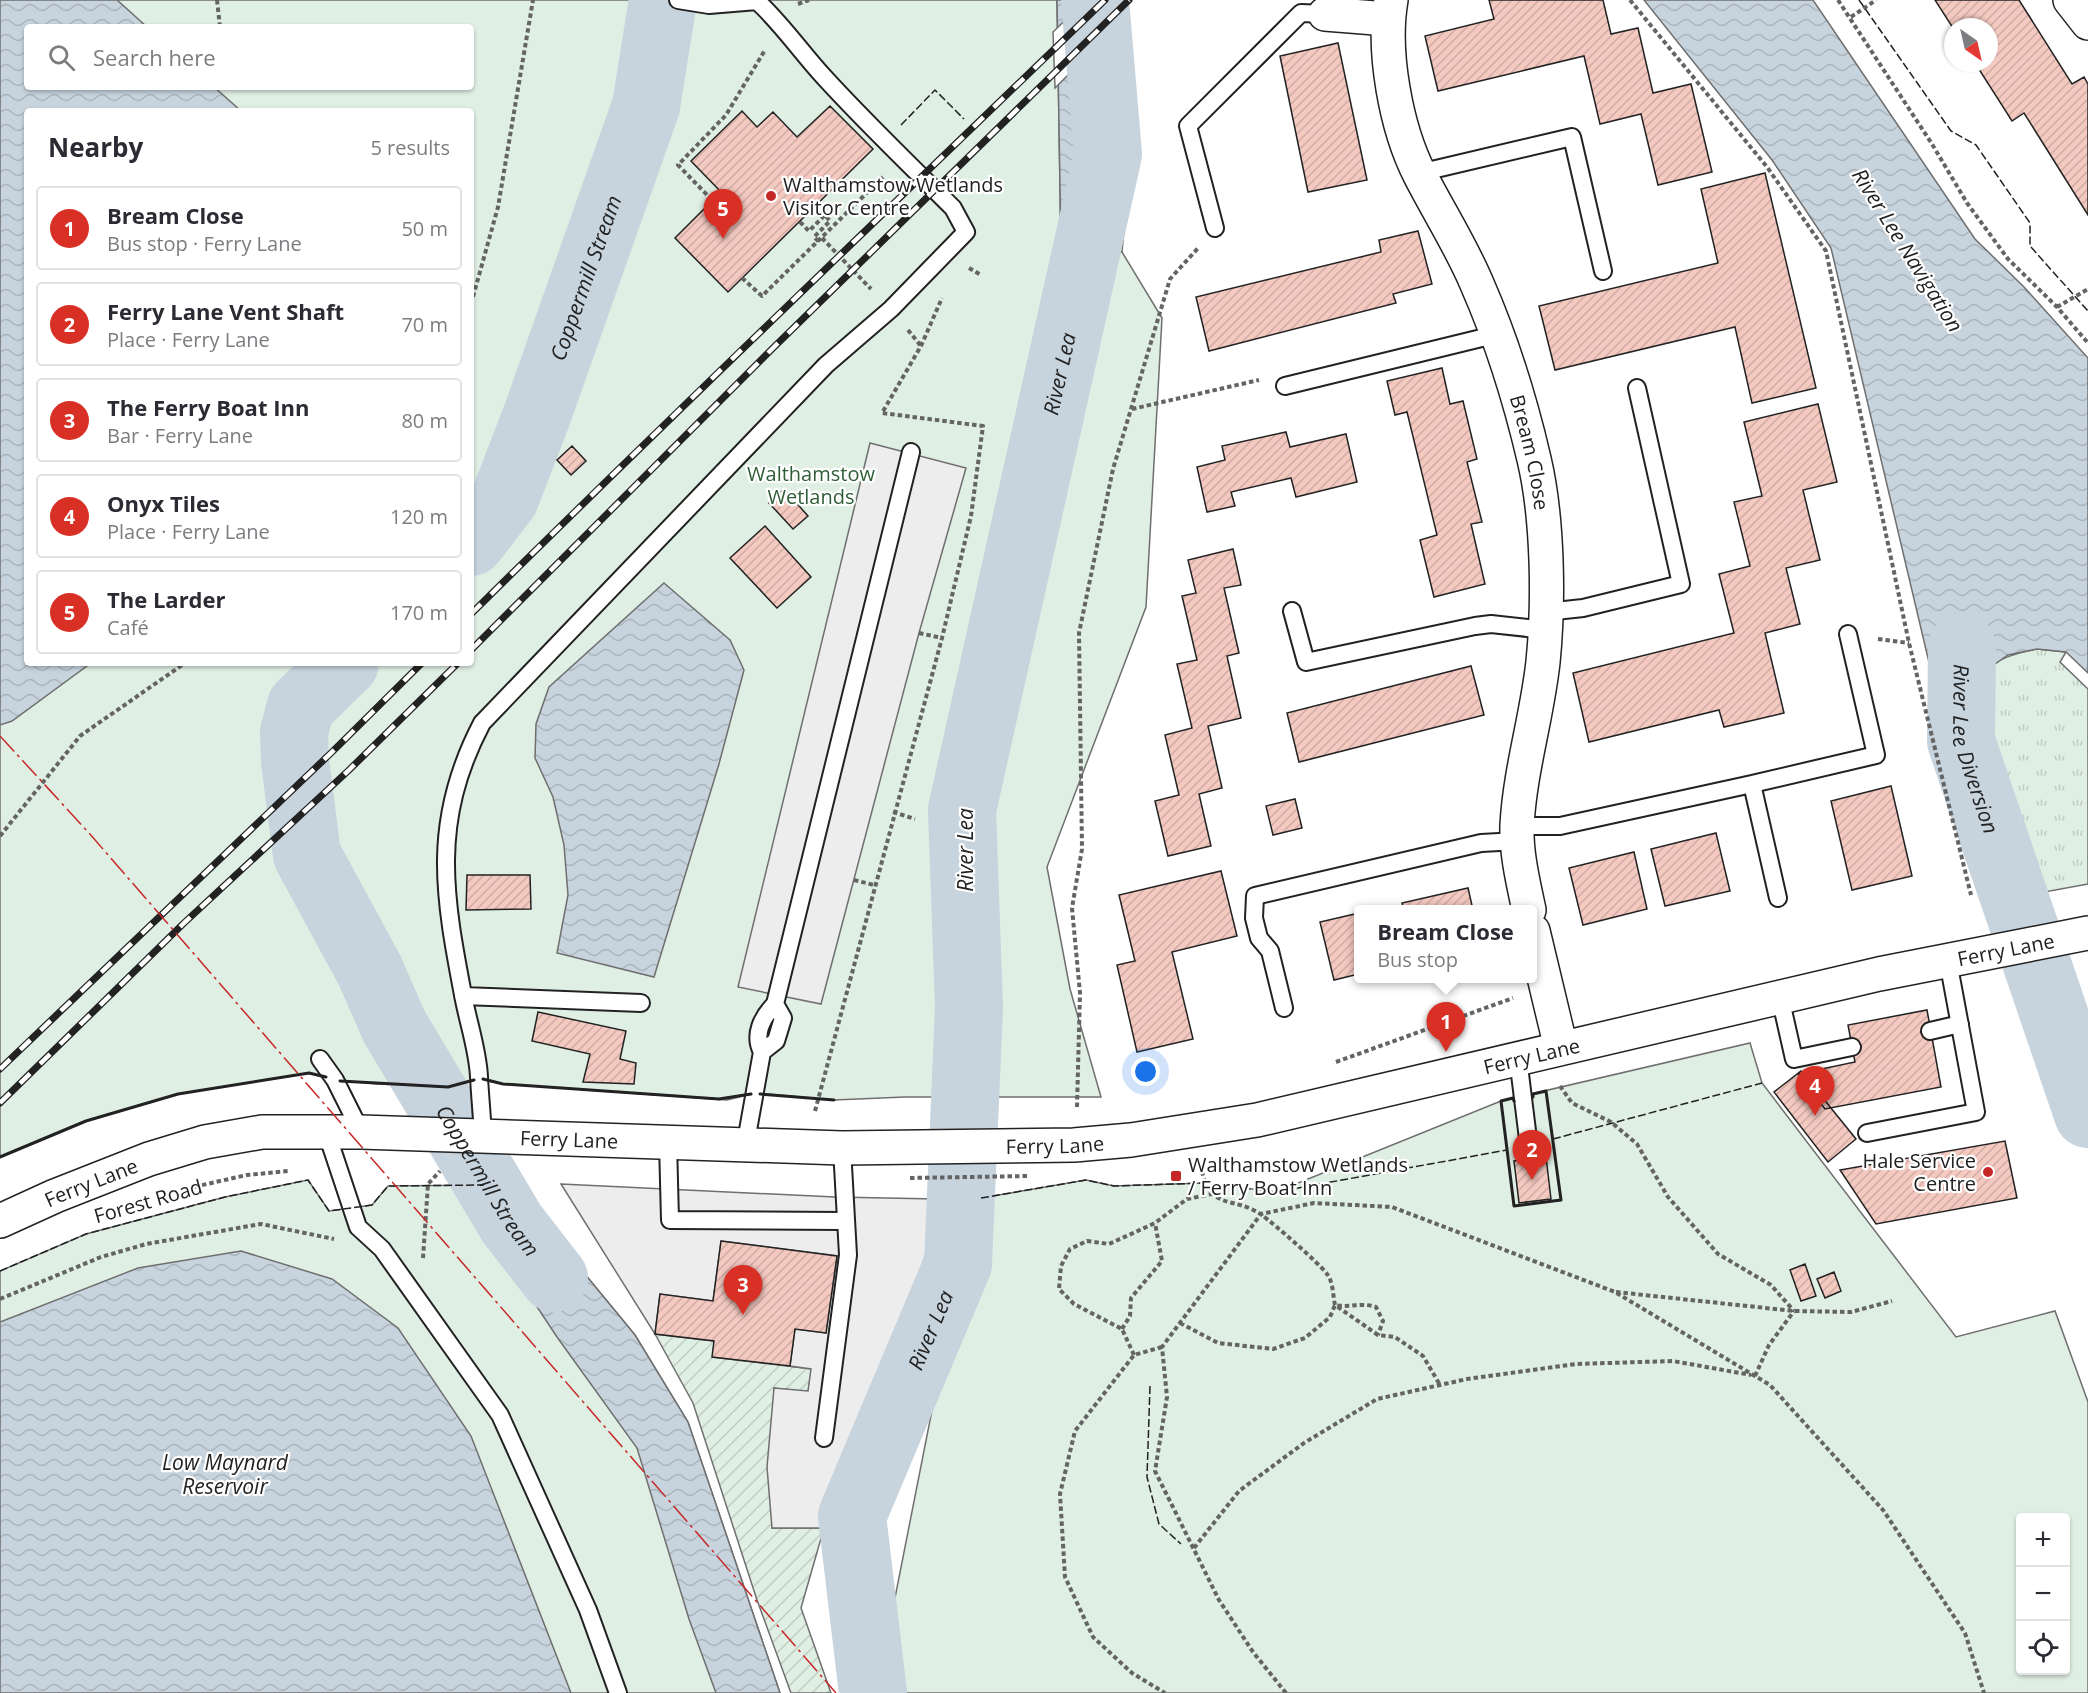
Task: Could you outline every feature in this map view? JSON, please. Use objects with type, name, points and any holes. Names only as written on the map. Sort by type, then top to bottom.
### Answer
[{"type":"main road","points":[[2070,0],[2088,23]]},
{"type":"main road","name":"Bream Close","points":[[1324,14],[1389,9],[1390,61],[1398,106],[1419,173],[1476,281],[1498,334],[1513,377],[1535,462],[1542,519],[1546,621],[1537,705],[1522,779],[1518,834],[1527,905]]},
{"type":"main road","name":"Ferry Lane","points":[[6,1217],[101,1177],[205,1142],[262,1132],[326,1131],[745,1147],[842,1148],[909,1162],[1027,1161],[1131,1140],[1213,1128],[1518,1058],[1559,1062],[1782,1010],[1961,958],[2088,933]]},
{"type":"main road","points":[[1537,951],[1559,1062]]},
{"type":"lane","points":[[483,1136],[479,1087],[445,886],[447,837],[462,766],[482,723],[826,365],[891,309],[966,232],[953,208],[801,52],[777,19],[757,1],[709,5],[678,0]]},
{"type":"lane","points":[[775,0],[777,19]]},
{"type":"lane","points":[[1215,228],[1188,126],[1301,13],[1324,14]]},
{"type":"lane","points":[[1419,173],[1572,137],[1603,271]]},
{"type":"lane","points":[[1286,386],[1498,334]]},
{"type":"lane","points":[[1292,611],[1306,662],[1475,626],[1546,621],[1583,608],[1681,584],[1637,388]]},
{"type":"lane","points":[[745,1147],[762,1052],[757,1042],[763,1015],[775,1004],[911,452]]},
{"type":"lane","points":[[1284,1008],[1270,951],[1259,938],[1254,918],[1255,897],[1518,834],[1752,784],[1876,754],[1848,634]]},
{"type":"lane","points":[[1752,784],[1778,898]]},
{"type":"lane","points":[[1867,1133],[1976,1112],[1960,1024],[1961,958]]},
{"type":"lane","points":[[463,996],[641,1003]]},
{"type":"lane","points":[[1782,1010],[1794,1059],[1852,1047]]},
{"type":"lane","points":[[1930,1031],[1960,1024]]},
{"type":"lane","points":[[1518,1058],[1530,1155]]},
{"type":"lane","points":[[320,1059],[335,1080],[361,1132]]},
{"type":"lane","points":[[326,1131],[358,1227],[382,1249],[501,1415],[588,1610],[618,1693]]},
{"type":"lane","points":[[668,1143],[670,1220],[844,1221]]},
{"type":"lane","points":[[824,1438],[848,1255],[844,1221],[842,1148]]},
{"type":"path","points":[[217,0],[220,24]]},
{"type":"path","points":[[474,293],[498,207],[533,0]]},
{"type":"path","points":[[1630,0],[1767,167],[1826,251],[1909,643],[1971,895]]},
{"type":"path","points":[[1838,0],[1851,17],[1967,202],[2008,259],[2057,307],[2088,343]]},
{"type":"path","points":[[1851,17],[1876,0]]},
{"type":"path","points":[[712,200],[678,165],[726,115],[775,32],[777,19]]},
{"type":"path","points":[[726,115],[733,120]]},
{"type":"path","points":[[742,278],[762,296],[903,158]]},
{"type":"path","points":[[808,231],[825,215],[830,221],[814,237]]},
{"type":"path","points":[[800,222],[891,309]]},
{"type":"path","points":[[1077,1107],[1080,993],[1072,908],[1082,849],[1079,633],[1113,469],[1170,279],[1215,228]]},
{"type":"path","points":[[2057,307],[2088,289]]},
{"type":"path","points":[[814,1116],[893,812],[942,638],[971,516],[984,426],[882,413],[921,346],[945,294]]},
{"type":"path","points":[[1131,409],[1262,379],[1286,386]]},
{"type":"path","points":[[919,633],[942,638]]},
{"type":"path","points":[[0,836],[80,736],[181,666]]},
{"type":"path","points":[[893,812],[915,819]]},
{"type":"path","points":[[854,880],[874,885]]},
{"type":"path","points":[[1329,1065],[1504,1000]]},
{"type":"path","points":[[1559,1062],[1562,1091],[1572,1103],[1611,1122],[1637,1144],[1668,1197],[1718,1254],[1771,1285],[1794,1311]]},
{"type":"path","points":[[1180,1323],[1218,1343],[1273,1349],[1305,1338],[1330,1317],[1335,1305],[1329,1275],[1261,1214],[1222,1201],[1212,1194],[1204,1183],[1199,1160]]},
{"type":"path","name":"Ferry Lane","points":[[909,1162],[1027,1161]]},
{"type":"path","name":"Forest Road","points":[[173,1192],[247,1175],[291,1170]]},
{"type":"path","points":[[419,1301],[429,1184],[441,1171]]},
{"type":"path","points":[[1134,1355],[1122,1329],[1074,1304],[1059,1289],[1061,1266],[1070,1249],[1087,1241],[1109,1244],[1155,1223],[1187,1199],[1212,1194]]},
{"type":"path","points":[[1166,1693],[1132,1673],[1093,1637],[1065,1577],[1060,1494],[1075,1431],[1134,1355],[1162,1347],[1261,1214],[1314,1203],[1392,1207],[1615,1292],[1770,1385],[1883,1510],[1965,1633],[1984,1693]]},
{"type":"path","points":[[1122,1329],[1130,1316],[1131,1298],[1162,1261],[1155,1223]]},
{"type":"path","points":[[0,1299],[101,1257],[132,1247],[261,1224],[382,1249]]},
{"type":"path","points":[[1615,1292],[1794,1311],[1851,1312],[1893,1301]]},
{"type":"path","points":[[1335,1305],[1348,1307],[1363,1302],[1376,1307],[1383,1322],[1378,1335]]},
{"type":"path","points":[[1335,1305],[1378,1335],[1395,1337],[1423,1356],[1440,1385]]},
{"type":"path","points":[[1755,1376],[1768,1345],[1794,1311]]},
{"type":"path","points":[[1162,1347],[1167,1397],[1155,1471],[1219,1600],[1253,1652],[1287,1693]]},
{"type":"path","points":[[1194,1548],[1239,1491],[1305,1443],[1377,1400],[1440,1385],[1576,1364],[1673,1361],[1755,1376]]},
{"type":"green space","name":"Walthamstow Wetlands","points":[[0,0],[1057,0],[1061,251],[1122,252],[1162,318],[1146,607],[1047,867],[1070,989],[1101,1097],[905,1097],[834,1100],[756,1093],[727,1100],[503,1084],[479,1079],[448,1087],[378,1084],[335,1080],[309,1073],[178,1094],[86,1121],[0,1157]]},
{"type":"green space","points":[[2037,649],[2066,652],[2060,662],[2088,689],[2088,884],[1985,903],[1949,747],[1975,736],[1973,695],[1983,672],[2009,657]]},
{"type":"green space","points":[[1750,1043],[1762,1083],[1956,1337],[2055,1311],[2088,1402],[2088,1693],[905,1693],[891,1618],[950,1319],[981,1198],[1086,1180],[1114,1186],[1204,1183],[1276,1192],[1501,1101]]},
{"type":"green space","name":"Low Maynard Reservoir","points":[[308,1180],[329,1211],[372,1205],[388,1186],[484,1185],[519,1194],[635,1335],[688,1422],[780,1693],[0,1693],[0,1271],[86,1234],[225,1197]]},
{"type":"green space","points":[[655,1334],[714,1341],[713,1357],[812,1369],[808,1392],[774,1388],[772,1528],[824,1528],[801,1608],[831,1693],[791,1693],[757,1600],[693,1403]]},
{"type":"shaded area","points":[[870,443],[966,468],[919,633],[821,1004],[738,987]]},
{"type":"shaded area","points":[[561,1184],[835,1197],[937,1199],[935,1230],[824,1528],[772,1528],[767,1467],[774,1388],[808,1391],[811,1369],[790,1366],[795,1329],[826,1333],[837,1256],[721,1241],[713,1301],[660,1294],[655,1334]]},
{"type":"water","points":[[0,0],[117,0],[144,24],[24,24],[24,90],[217,90],[238,108],[24,108],[24,666],[87,666],[12,721],[0,725]]},
{"type":"water","points":[[1057,0],[1110,0],[1128,188],[1122,252],[1061,251]]},
{"type":"water","name":"River Lee Navigation","points":[[1644,0],[1813,0],[1975,239],[2024,287],[2088,358],[2088,673],[2066,652],[2037,649],[2008,655],[1988,669],[1974,689],[1975,736],[1949,747],[1831,248],[1772,160]]},
{"type":"water","points":[[664,583],[730,640],[744,670],[719,764],[654,977],[557,953],[568,895],[564,845],[553,797],[535,758],[536,724],[549,687]]},
{"type":"water","points":[[519,1194],[635,1335],[688,1422],[780,1693],[716,1693],[689,1619],[637,1448],[557,1337],[477,1216]]},
{"type":"water","name":"Low Maynard Reservoir","points":[[241,1251],[332,1279],[398,1328],[471,1436],[571,1693],[0,1693],[0,1322],[138,1268]]},
{"type":"pier","points":[[1086,0],[1113,0],[1116,27],[1055,88],[1053,32]]},
{"type":"building","points":[[1489,0],[1603,0],[1611,34],[1638,28],[1653,93],[1691,84],[1712,172],[1658,185],[1641,114],[1600,124],[1584,56],[1438,91],[1425,36],[1494,19]]},
{"type":"building","points":[[1935,0],[2019,0],[2072,84],[2084,77],[2088,84],[2088,215],[2024,113],[2012,121],[1981,72],[1998,72],[1998,18],[1947,18]]},
{"type":"building","points":[[1338,43],[1367,180],[1308,192],[1280,56]]},
{"type":"building","name":"Walthamstow Wetlands Visitor Centre","points":[[830,106],[873,149],[728,292],[675,238],[721,192],[691,161],[742,111],[757,127],[773,112],[797,137]]},
{"type":"building","points":[[1765,173],[1816,388],[1752,403],[1735,327],[1555,370],[1539,306],[1718,263],[1701,189]]},
{"type":"building","points":[[1418,231],[1432,284],[1393,294],[1396,303],[1209,351],[1196,297],[1381,252],[1379,240]]},
{"type":"building","points":[[1442,368],[1450,404],[1463,401],[1477,459],[1467,462],[1482,522],[1471,524],[1485,584],[1434,597],[1420,540],[1437,535],[1407,412],[1395,415],[1387,381]]},
{"type":"building","points":[[1818,404],[1837,482],[1803,490],[1820,560],[1786,568],[1800,624],[1765,633],[1784,713],[1724,727],[1719,710],[1589,742],[1573,673],[1734,633],[1719,574],[1750,566],[1734,502],[1762,496],[1744,422]]},
{"type":"building","points":[[1286,432],[1290,447],[1346,434],[1357,482],[1296,497],[1291,478],[1231,492],[1235,506],[1207,512],[1197,467],[1225,460],[1222,446]]},
{"type":"building","points":[[572,446],[586,461],[571,475],[557,460]]},
{"type":"building","points":[[784,489],[808,516],[793,529],[769,503]]},
{"type":"building","points":[[765,526],[811,577],[777,608],[730,558]]},
{"type":"building","points":[[1233,549],[1241,585],[1224,588],[1239,653],[1227,656],[1241,718],[1208,726],[1222,788],[1199,794],[1211,846],[1168,856],[1155,801],[1179,795],[1165,735],[1192,728],[1177,664],[1197,660],[1182,596],[1196,593],[1188,560]]},
{"type":"building","points":[[1471,666],[1484,715],[1299,762],[1287,713]]},
{"type":"building","points":[[1891,786],[1912,876],[1852,890],[1831,801]]},
{"type":"building","points":[[1295,799],[1302,828],[1273,835],[1266,806]]},
{"type":"building","points":[[1716,833],[1730,891],[1665,906],[1651,849]]},
{"type":"building","points":[[1634,852],[1647,909],[1583,925],[1569,868]]},
{"type":"building","points":[[1221,871],[1237,936],[1172,952],[1193,1039],[1137,1052],[1117,965],[1135,961],[1119,895]]},
{"type":"building","points":[[467,875],[530,875],[531,909],[466,910]]},
{"type":"building","points":[[1468,888],[1472,905],[1403,905],[1402,903]]},
{"type":"building","points":[[1354,914],[1354,975],[1334,980],[1320,922]]},
{"type":"building","points":[[1927,1010],[1941,1087],[1825,1109],[1798,1074],[1855,1062],[1848,1025]]},
{"type":"building","points":[[538,1012],[626,1031],[620,1059],[636,1063],[634,1084],[583,1082],[590,1054],[532,1041]]},
{"type":"building","points":[[1801,1071],[1856,1139],[1828,1162],[1774,1092]]},
{"type":"building","points":[[2005,1141],[2017,1198],[1876,1224],[1840,1170]]},
{"type":"building","points":[[1546,1157],[1551,1199],[1519,1203],[1514,1161]]},
{"type":"building","points":[[721,1241],[837,1256],[826,1333],[795,1329],[790,1366],[712,1357],[714,1341],[655,1334],[660,1294],[713,1301]]},
{"type":"building","points":[[1805,1264],[1816,1296],[1801,1301],[1790,1270]]},
{"type":"building","points":[[1834,1272],[1841,1291],[1825,1298],[1817,1279]]},
{"type":"waterway","name":"Coppermill Stream","points":[[474,538],[505,498],[537,415],[646,106],[663,0]]},
{"type":"waterway","name":"River Lea","points":[[873,1693],[852,1516],[958,1264],[969,1007],[962,810],[1108,154],[1095,0]]},
{"type":"waterway","name":"River Lee Diversion","points":[[1962,647],[1961,741],[2088,1114]]},
{"type":"waterway","name":"Coppermill Stream","points":[[342,666],[301,706],[294,732],[295,761],[307,855],[370,971],[394,1026],[512,1224],[554,1278]]},
{"type":"railway","points":[[474,611],[1105,0]]},
{"type":"railway","points":[[474,647],[773,348],[1129,0]]},
{"type":"railway","points":[[0,1069],[419,666]]},
{"type":"railway","points":[[0,1103],[184,923],[348,771],[455,666]]},
{"type":"fence","points":[[1859,0],[1951,131],[1976,145],[2030,223],[2030,246],[2088,311]]},
{"type":"fence","points":[[901,125],[935,90],[964,119]]},
{"type":"fence","points":[[1553,1139],[1762,1083]]},
{"type":"fence","points":[[981,1198],[1086,1180],[1114,1186],[1204,1183],[1276,1192],[1507,1150]]},
{"type":"fence","points":[[0,1271],[86,1234],[225,1197],[308,1180],[329,1211],[372,1205],[388,1186],[484,1185]]},
{"type":"fence","points":[[1150,1386],[1147,1477],[1159,1524],[1181,1544]]},
{"type":"wall","points":[[0,1157],[86,1121],[178,1094],[309,1073],[326,1077]]},
{"type":"wall","points":[[483,1079],[503,1084],[719,1099],[751,1094]]},
{"type":"wall","points":[[340,1081],[448,1087],[474,1080]]},
{"type":"wall","points":[[1514,1101],[1513,1098],[1501,1101],[1514,1206],[1561,1200],[1546,1091],[1533,1094],[1533,1097]]},
{"type":"wall","points":[[760,1094],[834,1100]]},
{"type":"power","points":[[0,736],[89,833],[836,1693]]},
{"type":"place","name":"Walthamstow Wetlands Visitor Centre","points":[[771,196]]},
{"type":"place","name":"The Larder","points":[[723,239]]},
{"type":"place","name":"Bream Close","points":[[1446,1052]]},
{"type":"place","name":"Onyx Tiles","points":[[1815,1116]]},
{"type":"place","name":"Hale Service Centre","points":[[1988,1172]]},
{"type":"place","name":"Walthamstow Wetlands / Ferry Boat Inn","points":[[1176,1176]]},
{"type":"place","name":"Ferry Lane Vent Shaft","points":[[1532,1180]]},
{"type":"place","name":"The Ferry Boat Inn","points":[[743,1315]]}]
